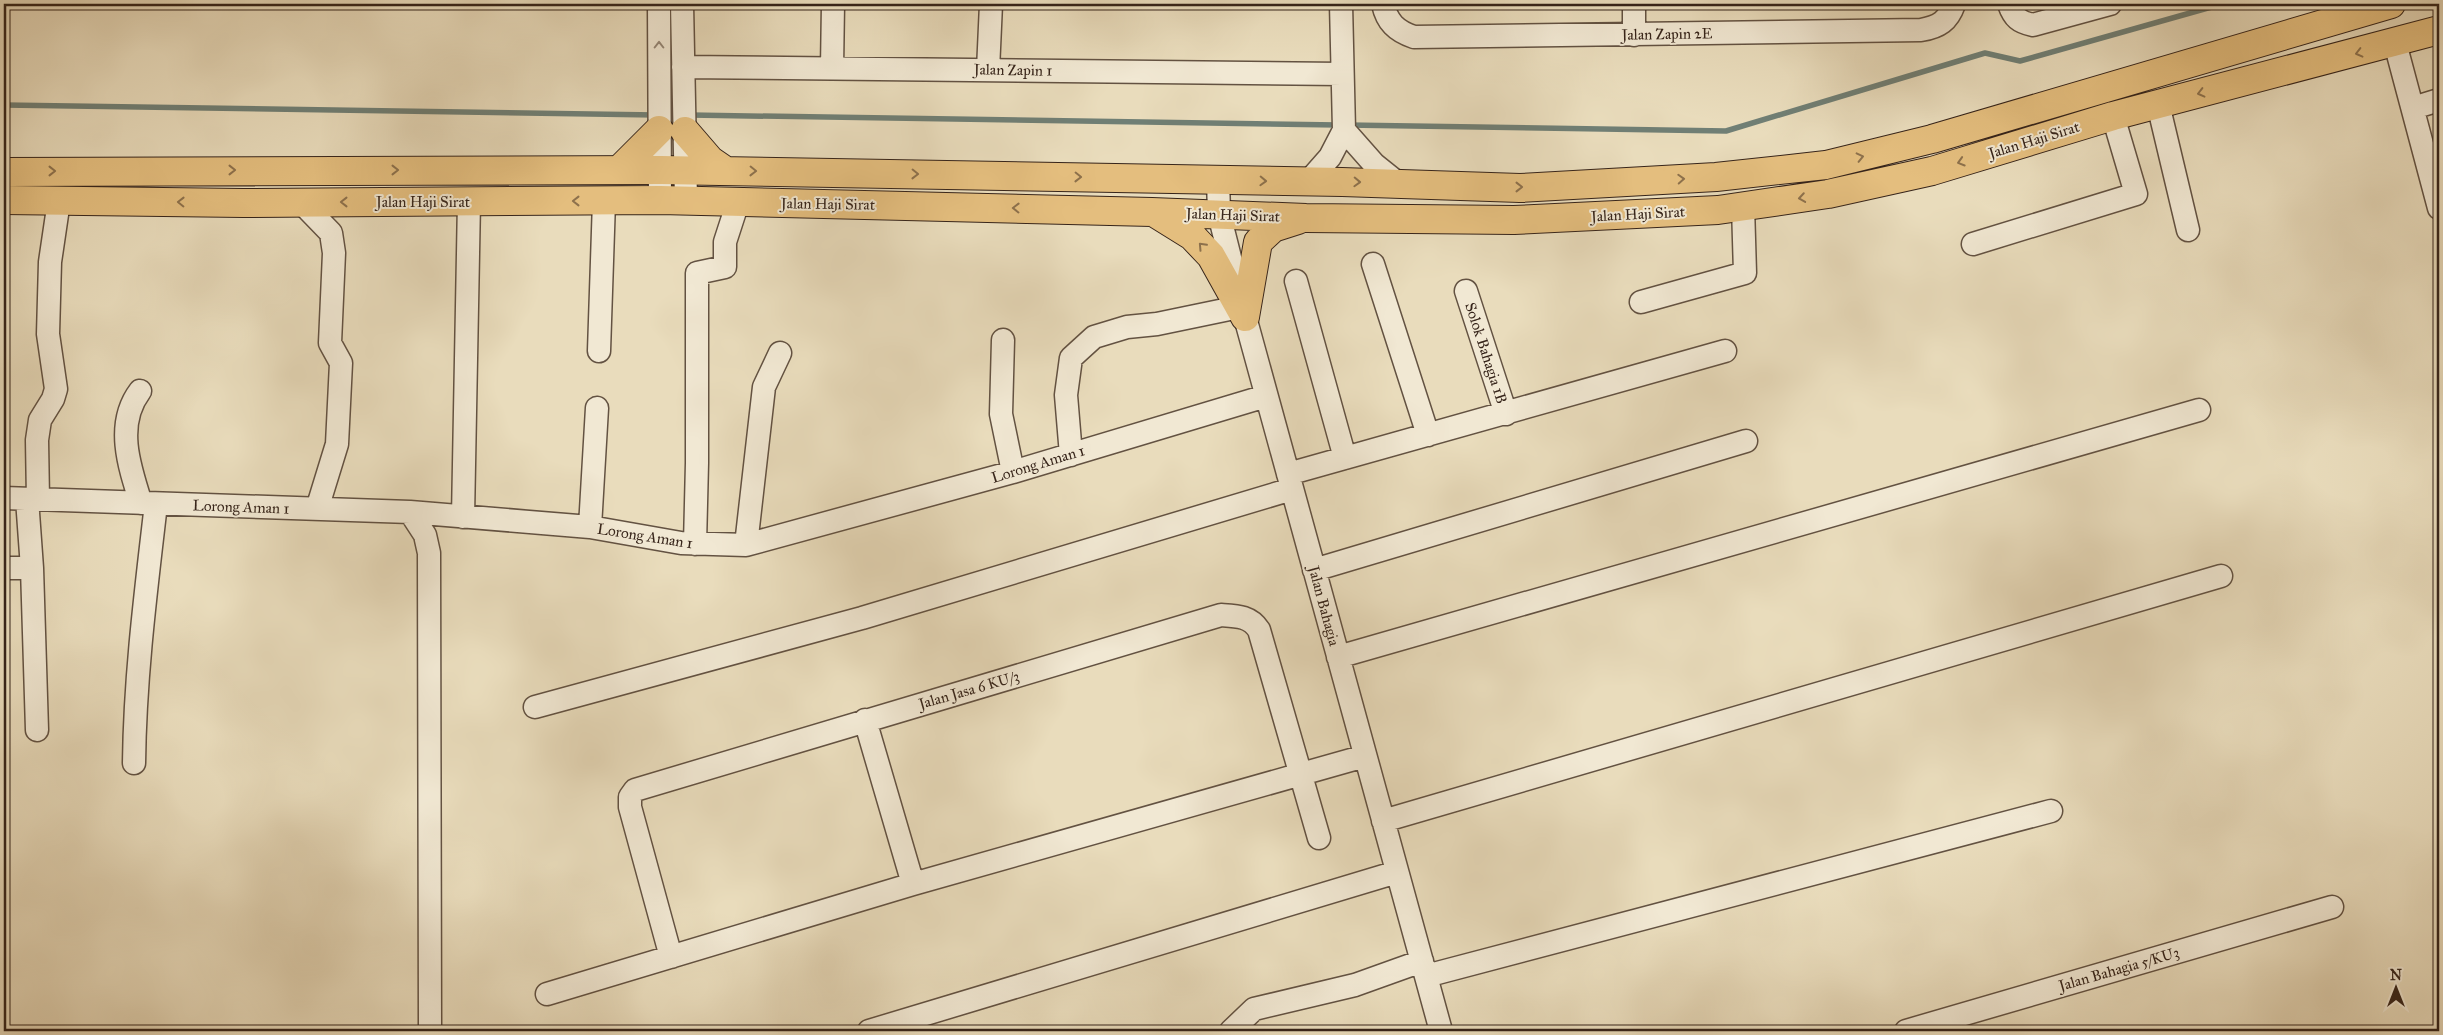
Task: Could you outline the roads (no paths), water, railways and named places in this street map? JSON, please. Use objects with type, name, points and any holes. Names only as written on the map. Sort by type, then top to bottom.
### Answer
[{"type":"main road","name":"Jalan Haji Sirat","points":[[4,172],[674,170],[1218,179],[1520,188],[1716,177],[1826,164],[1932,139],[2391,4]]},
{"type":"main road","name":"Jalan Haji Sirat","points":[[4,200],[301,202],[673,201],[1152,212],[1306,218],[1514,220],[1743,206],[1828,194],[1932,171],[2113,116],[2439,30]]},
{"type":"main road","points":[[619,170],[672,128],[726,171]]},
{"type":"main road","points":[[1152,212],[1192,236],[1211,256],[1242,312]]},
{"type":"main road","points":[[1242,312],[1258,242],[1273,228],[1306,218]]},
{"type":"street","points":[[659,4],[659,86],[672,128],[673,201]]},
{"type":"street","points":[[672,128],[683,77],[682,4]]},
{"type":"street","points":[[832,68],[833,4]]},
{"type":"street","points":[[988,70],[991,4]]},
{"type":"street","points":[[1308,182],[1330,157],[1344,130],[1341,4]]},
{"type":"street","name":"Jalan Zapin 2E","points":[[1383,4],[1386,15],[1393,26],[1403,34],[1414,37],[1921,30],[1943,24],[1954,4]]},
{"type":"street","points":[[1634,4],[1634,35]]},
{"type":"street","points":[[2009,4],[2014,17],[2022,23],[2034,25],[2110,4]]},
{"type":"street","points":[[2395,43],[2439,208]]},
{"type":"street","name":"Jalan Zapin 1","points":[[683,77],[832,68],[1342,74]]},
{"type":"street","points":[[2413,108],[2439,100]]},
{"type":"street","points":[[2158,104],[2188,230]]},
{"type":"street","points":[[1973,244],[2136,194],[2113,116]]},
{"type":"street","points":[[1344,130],[1374,164],[1399,184]]},
{"type":"street","name":"Jalan Bahagia","points":[[1218,179],[1219,214],[1242,312],[1441,1031]]},
{"type":"street","points":[[37,730],[32,499],[40,420],[53,399],[56,389],[48,334],[50,262],[59,201]]},
{"type":"street","points":[[463,517],[469,201]]},
{"type":"street","points":[[599,351],[604,201]]},
{"type":"street","points":[[301,202],[331,233],[334,253],[330,343],[341,363],[337,444],[317,509]]},
{"type":"street","points":[[695,544],[698,462],[697,273],[725,267],[725,242],[738,202]]},
{"type":"street","points":[[1641,302],[1744,273],[1743,206]]},
{"type":"street","points":[[1373,264],[1428,435]]},
{"type":"street","points":[[1296,281],[1345,458]]},
{"type":"street","name":"Solok Bahagia 1B","points":[[1466,292],[1506,414]]},
{"type":"street","points":[[1071,455],[1066,395],[1071,358],[1094,337],[1127,327],[1242,312]]},
{"type":"street","points":[[1003,340],[1001,414],[1013,472]]},
{"type":"street","points":[[535,707],[862,618],[1290,482],[1345,458],[1725,351]]},
{"type":"street","points":[[746,545],[764,387],[780,352]]},
{"type":"street","points":[[134,763],[148,503],[130,470],[125,435],[126,417],[132,402],[140,391]]},
{"type":"street","name":"Lorong Aman 1","points":[[4,498],[410,512],[590,527],[695,544],[746,545],[1013,472],[1266,396]]},
{"type":"street","points":[[590,527],[597,408]]},
{"type":"street","points":[[1338,657],[2199,410]]},
{"type":"street","points":[[1314,570],[1746,441]]},
{"type":"street","points":[[410,512],[425,535],[429,553],[430,1031]]},
{"type":"street","points":[[4,568],[32,568]]},
{"type":"street","points":[[1383,821],[2221,576]]},
{"type":"street","name":"Jalan Jasa 6 KU/3","points":[[671,957],[630,806],[630,797],[635,790],[1221,615],[1237,616],[1252,621],[1259,630],[1319,838]]},
{"type":"street","points":[[865,720],[913,884]]},
{"type":"street","points":[[547,994],[913,884],[1365,756]]},
{"type":"street","points":[[1231,1031],[1254,1009],[1424,969],[2051,811]]},
{"type":"street","points":[[869,1031],[1397,872]]},
{"type":"street","name":"Jalan Bahagia 5/KU3","points":[[1906,1031],[2332,907]]},
{"type":"waterway","points":[[1347,125],[1726,131],[1985,53],[2020,61],[2222,4]]},
{"type":"waterway","points":[[4,105],[656,115]]},
{"type":"waterway","points":[[690,115],[1338,125]]}]
